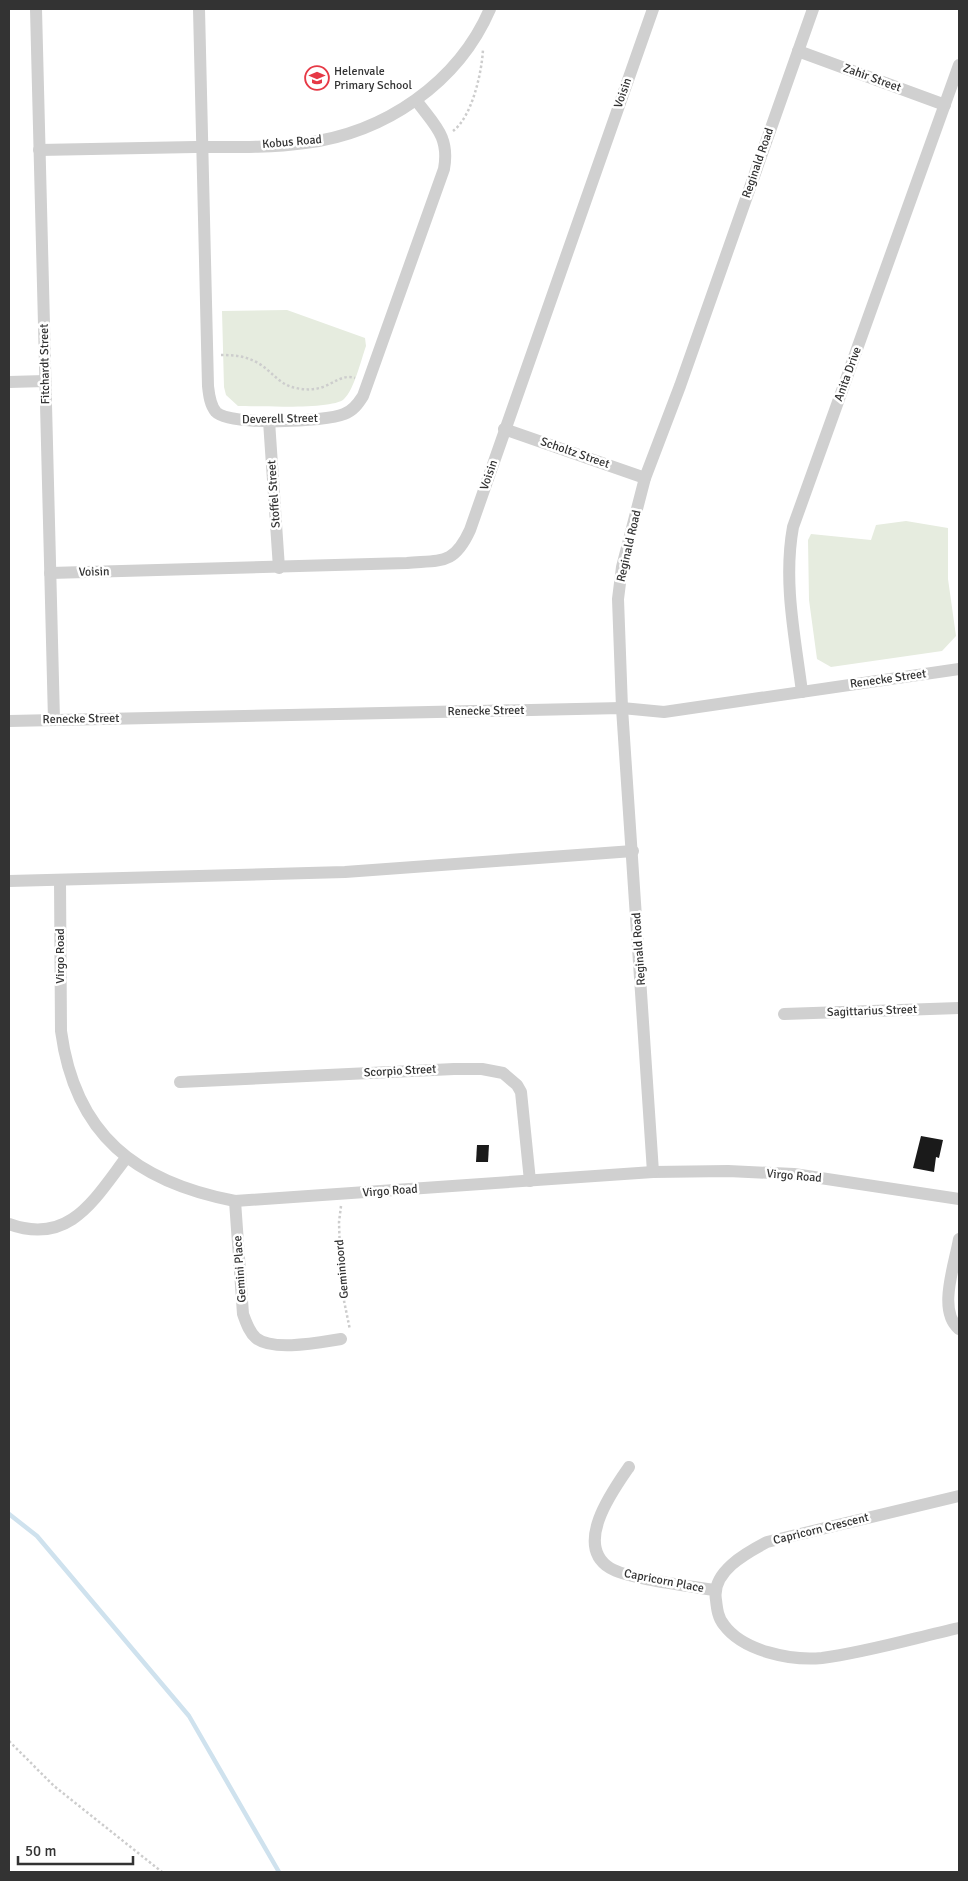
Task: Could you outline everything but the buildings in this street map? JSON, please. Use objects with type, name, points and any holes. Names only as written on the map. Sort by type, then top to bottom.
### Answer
[{"type":"street","name":"Fitchardt Street","points":[[36,9],[54,720]]},
{"type":"street","name":"Deverell Street","points":[[198,9],[209,396],[216,412],[232,420],[269,421],[335,417],[355,408],[368,383],[444,169],[447,152],[438,130],[416,100]]},
{"type":"street","name":"Kobus Road","points":[[39,150],[304,143],[330,139],[360,130],[416,100],[453,69],[467,52],[490,9]]},
{"type":"street","name":"Voisin","points":[[50,573],[407,563],[448,559],[458,552],[470,530],[653,9]]},
{"type":"street","name":"Reginald Road","points":[[654,1172],[622,708],[618,599],[622,567],[645,478],[680,386],[813,9]]},
{"type":"street","name":"Zahir Street","points":[[798,51],[945,105]]},
{"type":"street","name":"Anita Drive","points":[[802,692],[788,583],[789,548],[793,527],[959,65]]},
{"type":"street","points":[[9,382],[45,380]]},
{"type":"street","name":"Stoffel Street","points":[[269,421],[279,568]]},
{"type":"street","name":"Scholtz Street","points":[[504,429],[645,478]]},
{"type":"street","name":"Renecke Street","points":[[9,722],[622,708],[664,712],[959,669]]},
{"type":"street","points":[[9,881],[345,872],[633,851]]},
{"type":"street","name":"Virgo Road","points":[[60,880],[61,1031],[64,1054],[72,1080],[87,1114],[126,1158],[157,1178],[179,1187],[201,1194],[235,1200],[654,1172],[728,1170],[794,1174],[959,1199]]},
{"type":"street","name":"Sagittarius Street","points":[[784,1014],[959,1008]]},
{"type":"street","name":"Scorpio Street","points":[[180,1082],[454,1069],[482,1069],[503,1073],[509,1077],[521,1092],[530,1181]]},
{"type":"street","points":[[9,1224],[38,1230],[53,1229],[62,1225],[94,1200],[126,1158]]},
{"type":"street","name":"Gemini Place","points":[[235,1200],[243,1314],[253,1334],[267,1343],[280,1344],[341,1339]]},
{"type":"street","points":[[959,1239],[948,1307],[950,1317],[959,1329]]},
{"type":"street","name":"Capricorn Place","points":[[629,1467],[614,1488],[596,1526],[595,1544],[601,1559],[617,1571],[714,1590]]},
{"type":"street","name":"Capricorn Crescent","points":[[714,1590],[722,1576],[739,1559],[767,1542],[959,1496]]},
{"type":"street","points":[[714,1590],[718,1615],[723,1625],[734,1636],[752,1646],[786,1656],[821,1658],[959,1628]]},
{"type":"path","points":[[448,134],[458,127],[474,95],[484,44]]},
{"type":"path","points":[[207,356],[239,356],[247,358],[258,363],[279,382],[303,390],[323,387],[345,377],[368,383]]},
{"type":"path","name":"Geminioord","points":[[341,1339],[348,1336],[350,1329],[341,1286],[339,1222],[344,1194]]},
{"type":"path","points":[[9,1741],[54,1786],[162,1872]]},
{"type":"shaded area","points":[[287,310],[365,338],[366,346],[348,395],[344,399],[325,405],[294,407],[238,406],[226,395],[224,387],[222,311]]},
{"type":"shaded area","points":[[906,521],[948,528],[948,579],[956,636],[942,651],[831,667],[817,659],[809,600],[808,540],[811,534],[871,540],[876,525]]},
{"type":"waterway","points":[[9,1514],[37,1536],[189,1716],[279,1872]]},
{"type":"place","name":"Helenvale Primary School","points":[[317,78]]}]
